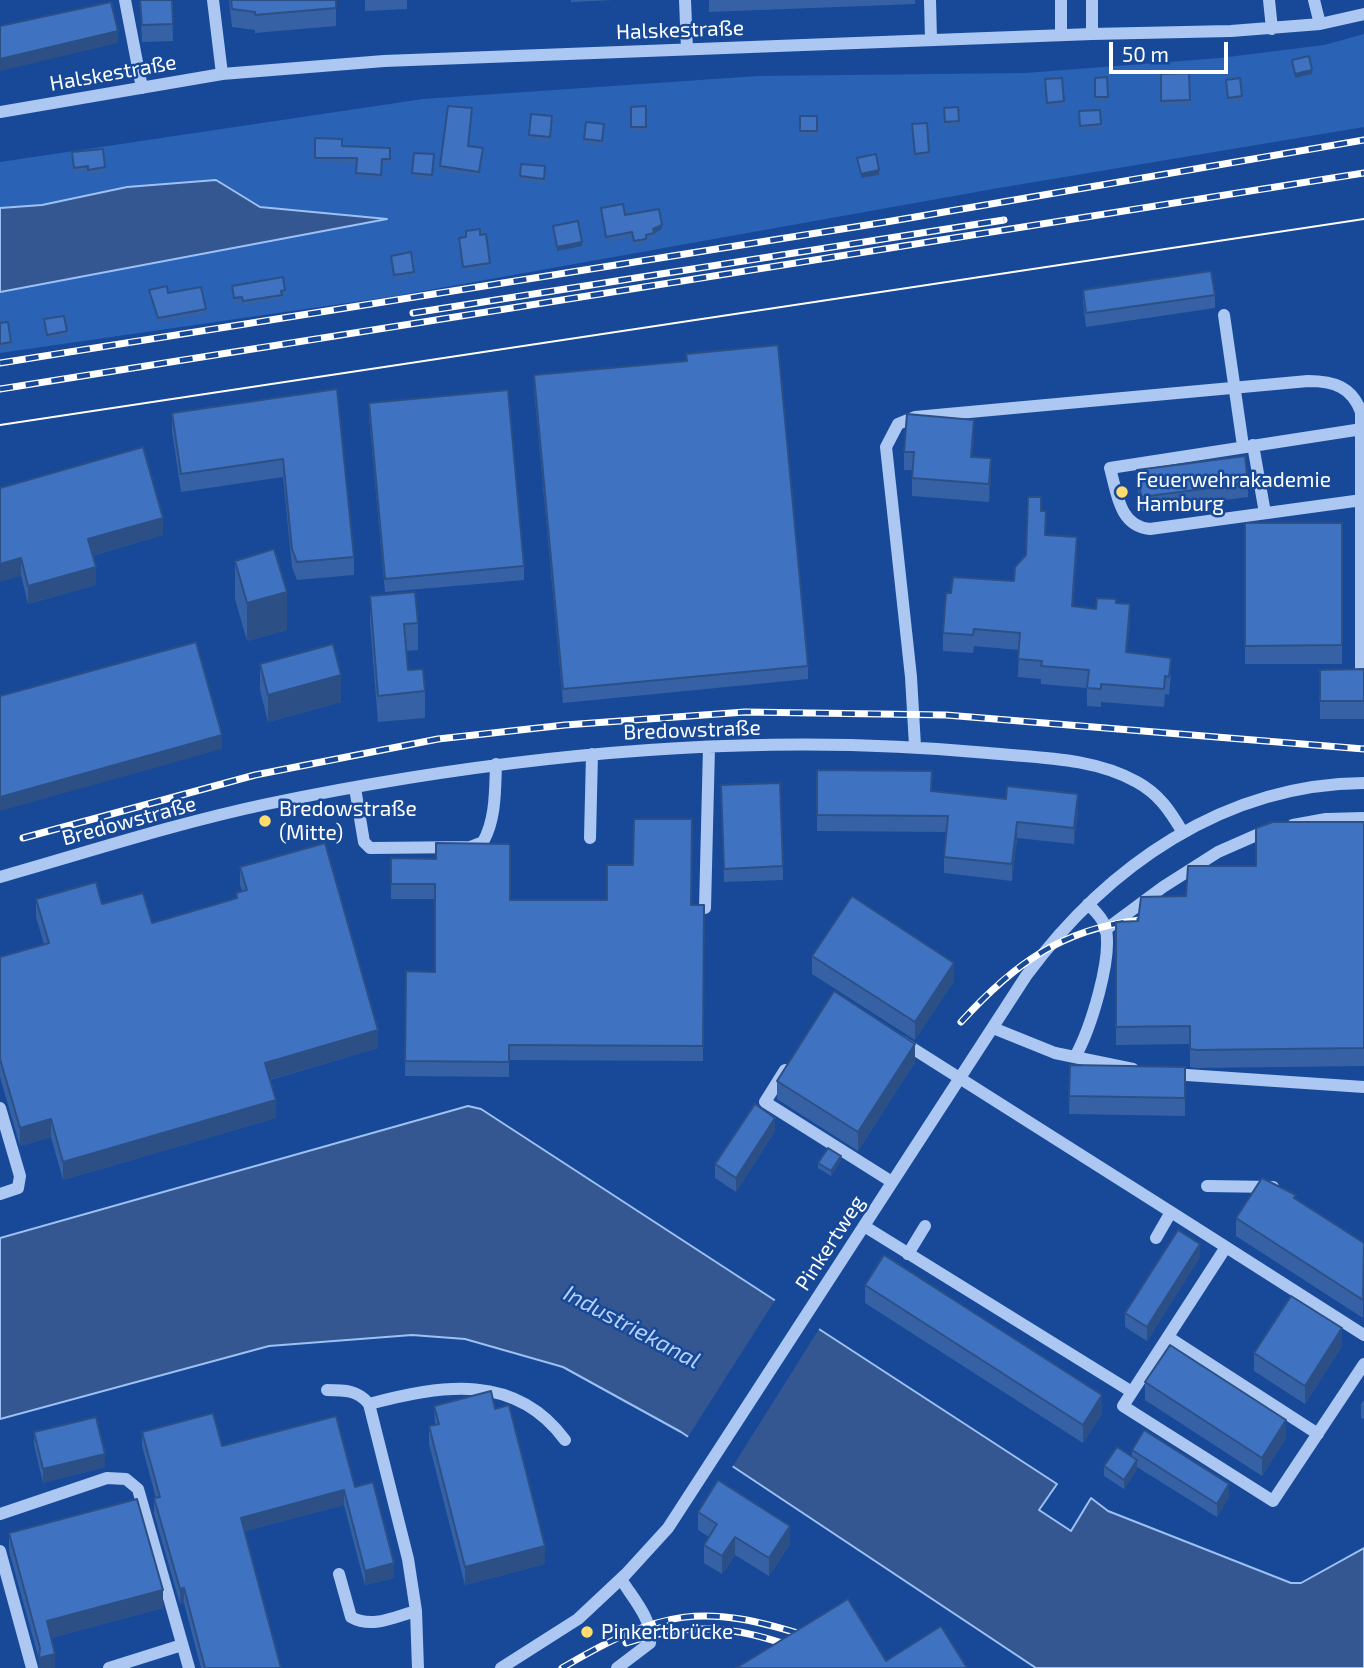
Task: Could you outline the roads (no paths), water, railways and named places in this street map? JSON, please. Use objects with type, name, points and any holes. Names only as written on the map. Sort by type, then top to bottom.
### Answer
[{"type":"street","points":[[125,0],[142,88]]},
{"type":"street","points":[[213,0],[222,74]]},
{"type":"street","points":[[685,0],[687,49]]},
{"type":"street","points":[[930,0],[931,39]]},
{"type":"street","points":[[1061,0],[1061,35]]},
{"type":"street","points":[[1092,0],[1092,34]]},
{"type":"street","points":[[1269,0],[1272,29]]},
{"type":"street","points":[[1314,0],[1320,24]]},
{"type":"street","name":"Halskestraße","points":[[0,112],[222,74],[384,61],[931,39],[1272,29],[1320,24],[1364,14]]},
{"type":"street","points":[[1224,314],[1234,388],[1265,513]]},
{"type":"street","points":[[915,746],[888,438],[898,424],[915,417],[1308,382],[1335,384],[1356,398],[1361,412],[1361,680]]},
{"type":"street","points":[[1362,429],[1110,468],[1121,507],[1128,521],[1138,528],[1150,529],[1362,500]]},
{"type":"street","name":"Bredowstraße","points":[[0,877],[260,806],[355,788],[496,764],[592,754],[709,747],[915,746],[1064,760],[1104,769],[1152,791],[1165,803],[1182,831]]},
{"type":"street","points":[[705,908],[709,747]]},
{"type":"street","points":[[590,838],[592,754]]},
{"type":"street","points":[[355,788],[364,842],[370,848],[470,847],[483,842],[487,835],[495,797],[496,764]]},
{"type":"street","points":[[1182,831],[1217,814],[1287,791],[1364,783]]},
{"type":"street","points":[[1105,930],[1163,887],[1218,852],[1269,830],[1326,819],[1364,818]]},
{"type":"street","name":"Pinkertweg","points":[[501,1668],[578,1619],[621,1579],[668,1528],[1048,947],[1088,904],[1142,859],[1182,831]]},
{"type":"street","points":[[1075,1057],[1089,1024],[1107,948],[1105,930],[1099,915],[1088,904]]},
{"type":"street","points":[[993,1028],[1055,1053],[1151,1071],[1364,1087]]},
{"type":"street","points":[[890,1034],[1364,1335]]},
{"type":"street","points":[[794,1055],[765,1102],[892,1182]]},
{"type":"street","points":[[0,1108],[20,1176],[18,1188],[0,1194]]},
{"type":"street","points":[[1207,1186],[1278,1187],[1289,1195]]},
{"type":"street","points":[[1156,1238],[1171,1212]]},
{"type":"street","points":[[864,1226],[1132,1392]]},
{"type":"street","points":[[908,1254],[925,1226]]},
{"type":"street","points":[[1226,1247],[1123,1406],[1273,1502],[1364,1364]]},
{"type":"street","points":[[1168,1337],[1318,1434]]},
{"type":"street","points":[[327,1390],[348,1390],[363,1396],[369,1404],[408,1559],[416,1611],[418,1668]]},
{"type":"street","points":[[369,1404],[401,1395],[450,1390],[483,1390],[513,1395],[548,1416],[565,1440]]},
{"type":"street","points":[[0,1514],[107,1478],[126,1479],[138,1489],[189,1668]]},
{"type":"street","points":[[0,1551],[32,1668]]},
{"type":"street","points":[[340,1574],[351,1617],[360,1622],[377,1623],[416,1611]]},
{"type":"street","points":[[617,1668],[650,1643],[651,1634],[649,1623],[621,1579]]},
{"type":"street","points":[[109,1668],[183,1645]]},
{"type":"water","points":[[216,180],[260,207],[387,219],[0,292],[0,208],[42,205],[127,187]]},
{"type":"water","name":"Industriekanal","points":[[468,1106],[481,1109],[1057,1484],[1039,1510],[1071,1531],[1091,1498],[1108,1511],[1291,1583],[1301,1583],[1364,1548],[1364,1668],[1036,1668],[681,1432],[563,1367],[465,1339],[412,1335],[269,1346],[0,1419],[0,1238]]},
{"type":"tram line","points":[[0,425],[1364,219]]},
{"type":"railway","points":[[0,363],[886,222],[1364,140]]},
{"type":"railway","points":[[0,389],[1364,173]]},
{"type":"railway","points":[[413,313],[1004,220]]},
{"type":"railway","points":[[23,838],[255,775],[438,739],[565,725],[745,712],[946,715],[1364,749]]},
{"type":"railway","points":[[961,1022],[1000,983],[1040,953],[1086,932],[1140,920]]},
{"type":"railway","points":[[562,1668],[627,1634],[655,1623],[683,1617],[740,1619],[813,1638]]},
{"type":"railway","points":[[626,1643],[670,1632],[711,1629],[752,1635],[796,1648]]},
{"type":"place","name":"Feuerwehrakademie Hamburg","points":[[1122,492]]},
{"type":"place","name":"Bredowstraße (Mitte)","points":[[265,821]]},
{"type":"place","name":"Pinkertbrücke","points":[[587,1632]]}]
